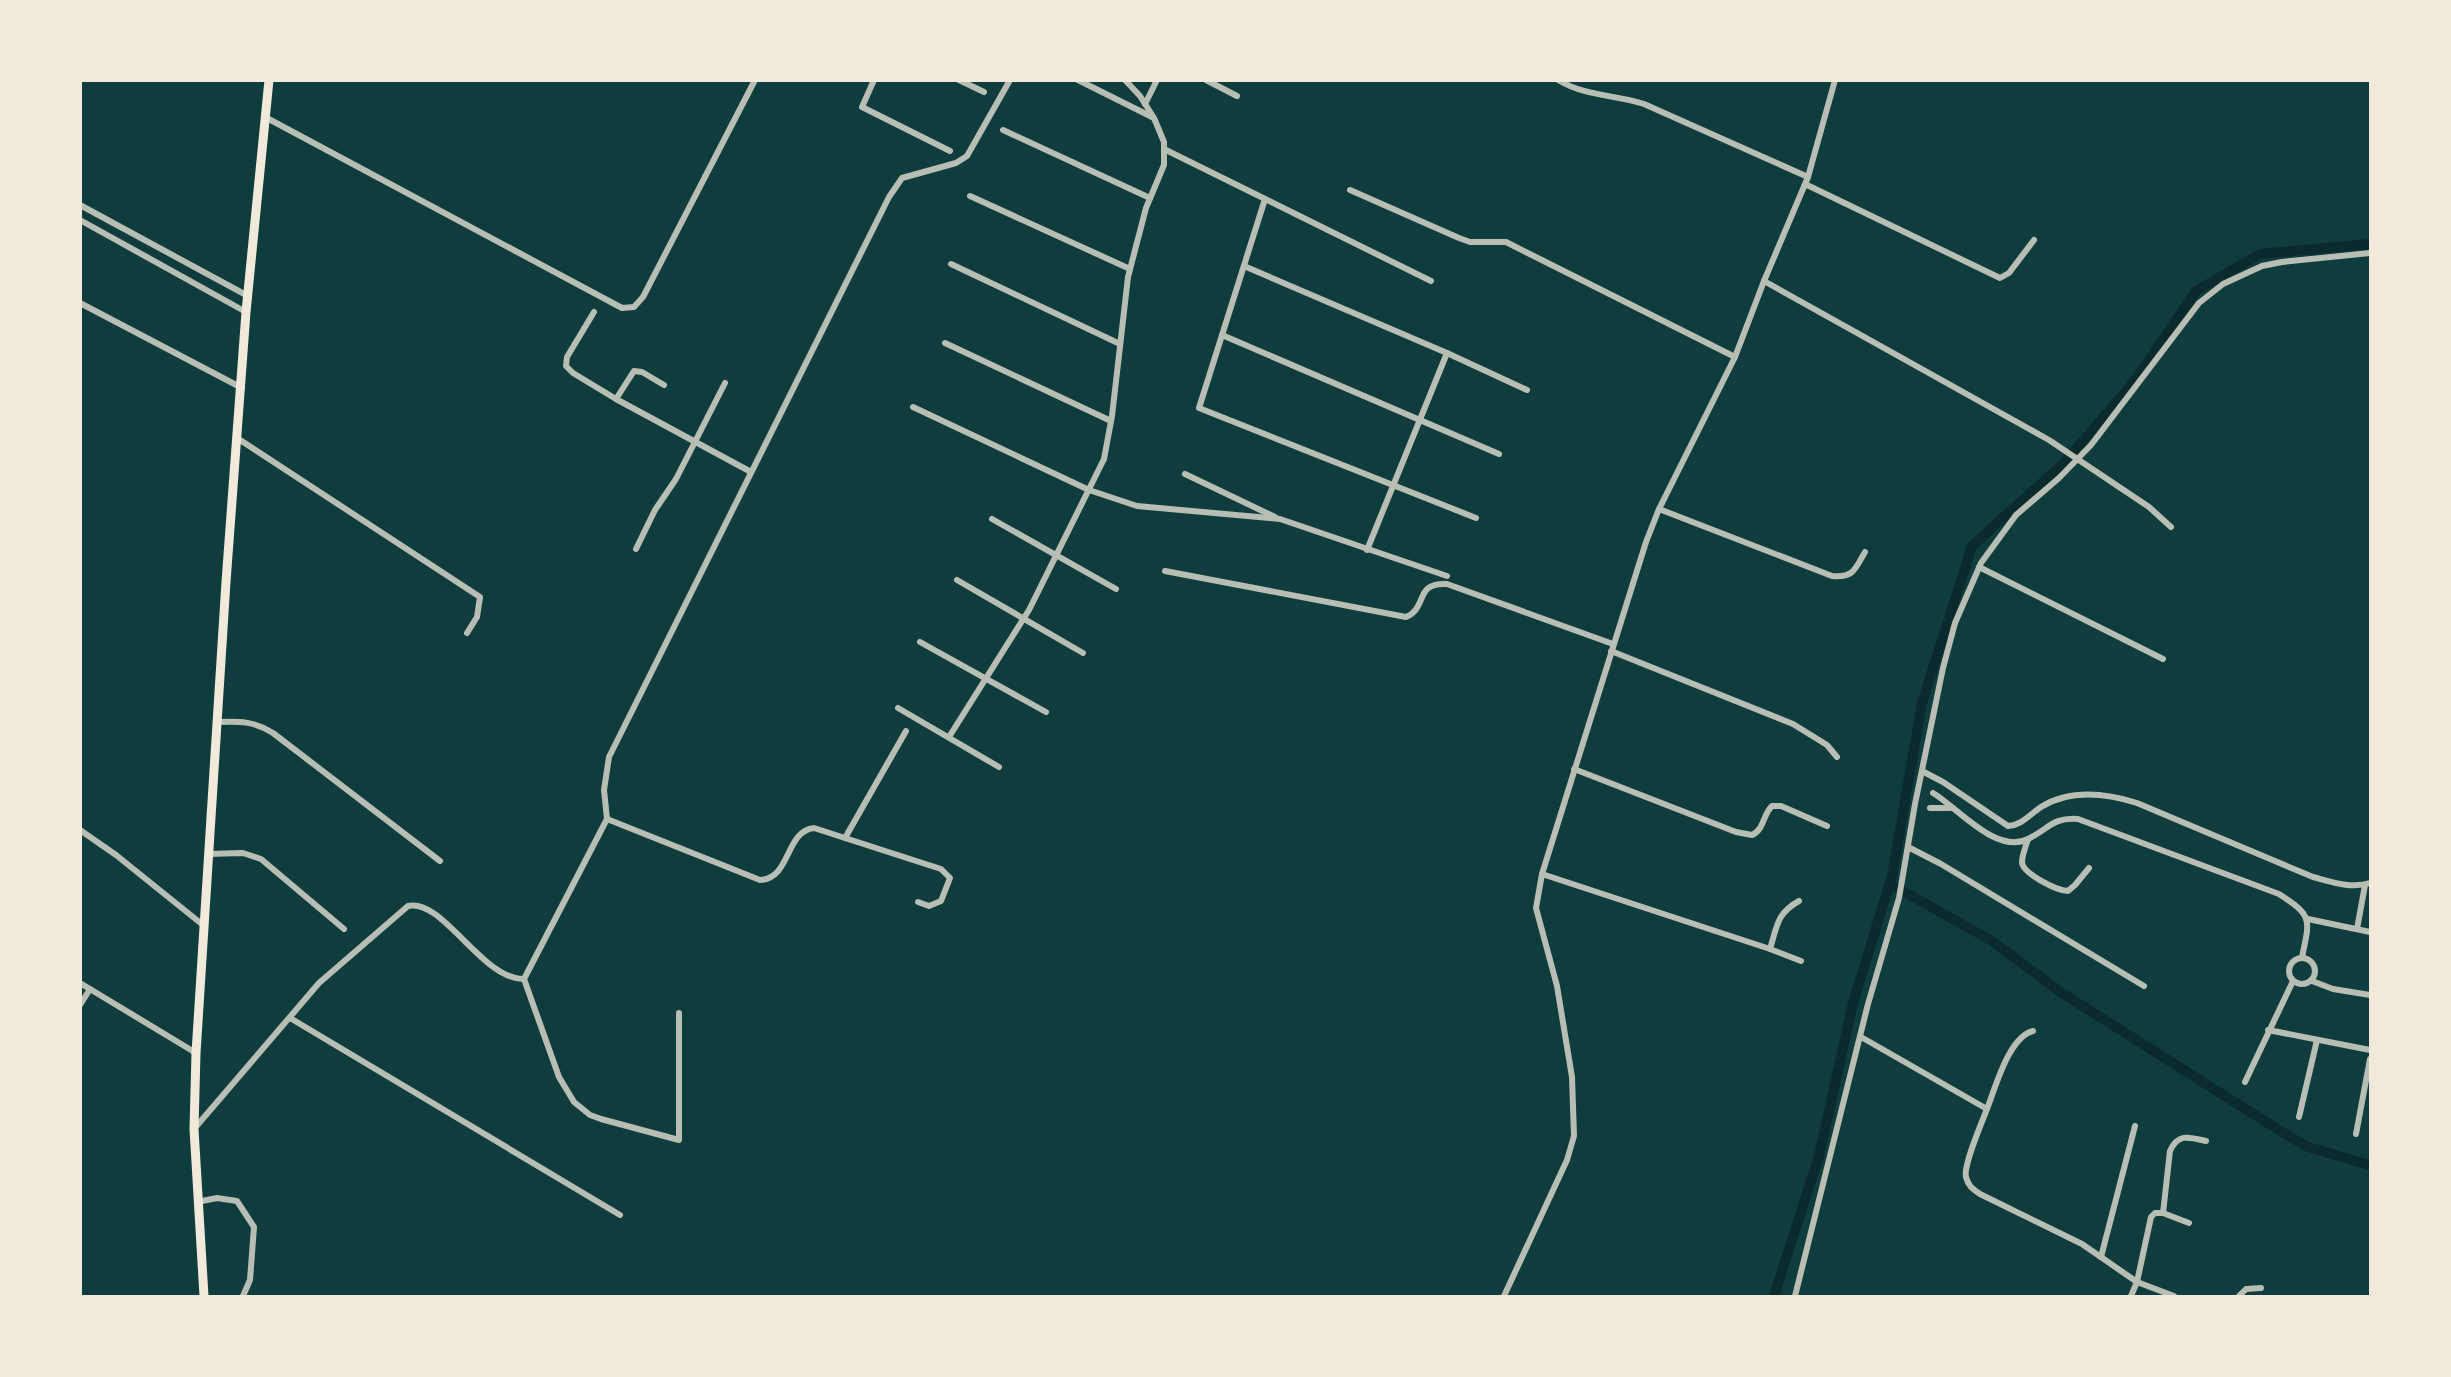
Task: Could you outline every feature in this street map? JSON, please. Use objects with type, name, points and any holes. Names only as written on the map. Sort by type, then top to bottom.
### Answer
[{"type":"main road","points":[[204,1292],[194,1129],[196,1053],[246,312],[269,80]]},
{"type":"street","points":[[265,117],[622,308],[634,307],[643,297],[755,80]]},
{"type":"street","points":[[874,80],[862,107],[950,151]]},
{"type":"street","points":[[959,80],[984,92]]},
{"type":"street","points":[[679,1013],[679,1140],[601,1119],[590,1115],[574,1102],[559,1077],[524,979],[605,823],[604,790],[609,757],[894,187],[902,178],[956,163],[967,156],[1010,80]]},
{"type":"street","points":[[1078,80],[1154,118]]},
{"type":"street","points":[[949,737],[1023,619],[1104,459],[1130,269],[1150,198],[1164,165],[1164,142],[1154,118],[1125,80]]},
{"type":"street","points":[[1145,104],[1157,80]]},
{"type":"street","points":[[1206,80],[1237,96]]},
{"type":"street","points":[[1558,80],[1597,96],[1644,104],[1807,180],[2000,278],[2009,273],[2034,240]]},
{"type":"street","points":[[1504,1297],[1567,1160],[1574,1136],[1575,1110],[1566,1029],[1536,908],[1542,874],[1612,648],[1659,509],[1735,357],[1807,180],[1835,80]]},
{"type":"street","points":[[1003,130],[1150,198]]},
{"type":"street","points":[[1164,149],[1431,281]]},
{"type":"street","points":[[1350,190],[1470,242],[1506,242],[1735,357]]},
{"type":"street","points":[[970,195],[1130,269]]},
{"type":"street","points":[[1265,199],[1199,408],[1476,518]]},
{"type":"street","points":[[80,205],[248,296]]},
{"type":"street","points":[[80,220],[246,312]]},
{"type":"street","points":[[139,252],[145,241]]},
{"type":"street","points":[[1795,1297],[1872,990],[1891,930],[1918,789],[1955,622],[1988,550],[2016,514],[2079,458],[2199,303],[2223,284],[2262,266],[2371,253]]},
{"type":"street","points":[[951,264],[1120,344]]},
{"type":"street","points":[[1244,266],[1527,390]]},
{"type":"street","points":[[1764,281],[2079,458],[2158,513],[2171,527]]},
{"type":"street","points":[[603,298],[567,357],[566,366],[616,399],[751,471]]},
{"type":"street","points":[[80,303],[242,388]]},
{"type":"street","points":[[1222,335],[1499,454]]},
{"type":"street","points":[[946,343],[1111,421]]},
{"type":"street","points":[[1367,550],[1447,353]]},
{"type":"street","points":[[616,399],[634,371],[642,372],[664,385]]},
{"type":"street","points":[[636,549],[655,510],[676,479],[724,383]]},
{"type":"street","points":[[913,407],[1088,490],[1137,506],[1280,519]]},
{"type":"street","points":[[237,438],[480,597],[477,617],[467,633]]},
{"type":"street","points":[[1185,474],[1280,519],[1447,576]]},
{"type":"street","points":[[1659,509],[1832,576],[1844,577],[1853,572],[1865,552]]},
{"type":"street","points":[[992,519],[1116,589]]},
{"type":"street","points":[[1979,567],[2163,659]]},
{"type":"street","points":[[1165,572],[1396,616],[1412,614],[1427,587],[1436,583],[1447,584],[1612,648],[1793,724],[1827,745],[1837,757]]},
{"type":"street","points":[[957,580],[1083,653]]},
{"type":"street","points":[[920,642],[1046,712]]},
{"type":"street","points":[[898,708],[999,767]]},
{"type":"street","points":[[218,722],[246,721],[273,733],[440,861]]},
{"type":"street","points":[[845,838],[906,732]]},
{"type":"street","points":[[1574,769],[1736,832],[1752,835],[1760,829],[1772,806],[1781,806],[1827,826]]},
{"type":"street","points":[[1922,771],[2008,826],[2023,822],[2054,799],[2076,794],[2108,796],[2137,803],[2313,877],[2337,884],[2368,884],[2357,929]]},
{"type":"street","points":[[1918,789],[1944,799],[1950,808],[1984,832],[2004,841],[2018,842],[2028,839],[2054,821],[2064,818],[2078,819],[2278,894],[2295,905],[2308,919],[2302,957]]},
{"type":"street","points":[[1915,804],[1950,808]]},
{"type":"street","points":[[605,823],[761,880],[770,880],[776,875],[799,835],[806,829],[814,828],[947,873],[950,878],[941,901],[929,906],[918,902]]},
{"type":"street","points":[[80,830],[204,925]]},
{"type":"street","points":[[2028,839],[2022,863],[2025,869],[2055,888],[2068,891],[2089,868]]},
{"type":"street","points":[[1908,847],[2144,986]]},
{"type":"street","points":[[208,855],[243,853],[261,859],[344,929]]},
{"type":"street","points":[[1542,874],[1801,961]]},
{"type":"street","points":[[1770,949],[1779,918],[1785,910],[1799,901]]},
{"type":"street","points":[[194,1129],[319,983],[408,906],[415,905],[432,911],[469,947],[507,975],[524,979]]},
{"type":"street","points":[[2308,919],[2371,932]]},
{"type":"street","points":[[2302,957],[2312,961],[2316,971],[2312,981],[2303,985],[2293,981],[2288,971],[2292,961],[2302,957]]},
{"type":"street","points":[[2245,1082],[2293,981]]},
{"type":"street","points":[[2312,981],[2333,989],[2371,995]]},
{"type":"street","points":[[80,983],[196,1053]]},
{"type":"street","points":[[80,1005],[90,989]]},
{"type":"street","points":[[290,1018],[620,1215]]},
{"type":"street","points":[[2268,1030],[2371,1050]]},
{"type":"street","points":[[2034,1031],[2026,1033],[2014,1044],[1987,1109],[1965,1175],[1970,1187],[2082,1244],[2137,1282],[2174,1297]]},
{"type":"street","points":[[1861,1037],[1987,1109]]},
{"type":"street","points":[[2299,1117],[2317,1040]]},
{"type":"street","points":[[2356,1134],[2371,1059]]},
{"type":"street","points":[[2362,1103],[2371,1105]]},
{"type":"street","points":[[2101,1257],[2135,1126]]},
{"type":"street","points":[[2163,1213],[2173,1143],[2184,1136],[2206,1140]]},
{"type":"street","points":[[197,1202],[217,1198],[237,1201],[254,1227],[250,1280],[243,1297]]},
{"type":"street","points":[[2131,1297],[2137,1282],[2148,1225],[2155,1213],[2163,1213],[2189,1223]]},
{"type":"street","points":[[2239,1297],[2246,1289],[2261,1288]]},
{"type":"street","points":[[196,1297],[204,1292]]},
{"type":"waterway","points":[[1774,1296],[1819,1156],[1853,1003],[1892,876],[1922,703],[1972,546],[2064,463],[2134,382],[2196,291],[2260,254],[2370,244]]},
{"type":"waterway","points":[[1892,885],[1992,941],[2062,993],[2282,1132],[2308,1147],[2370,1165]]}]
